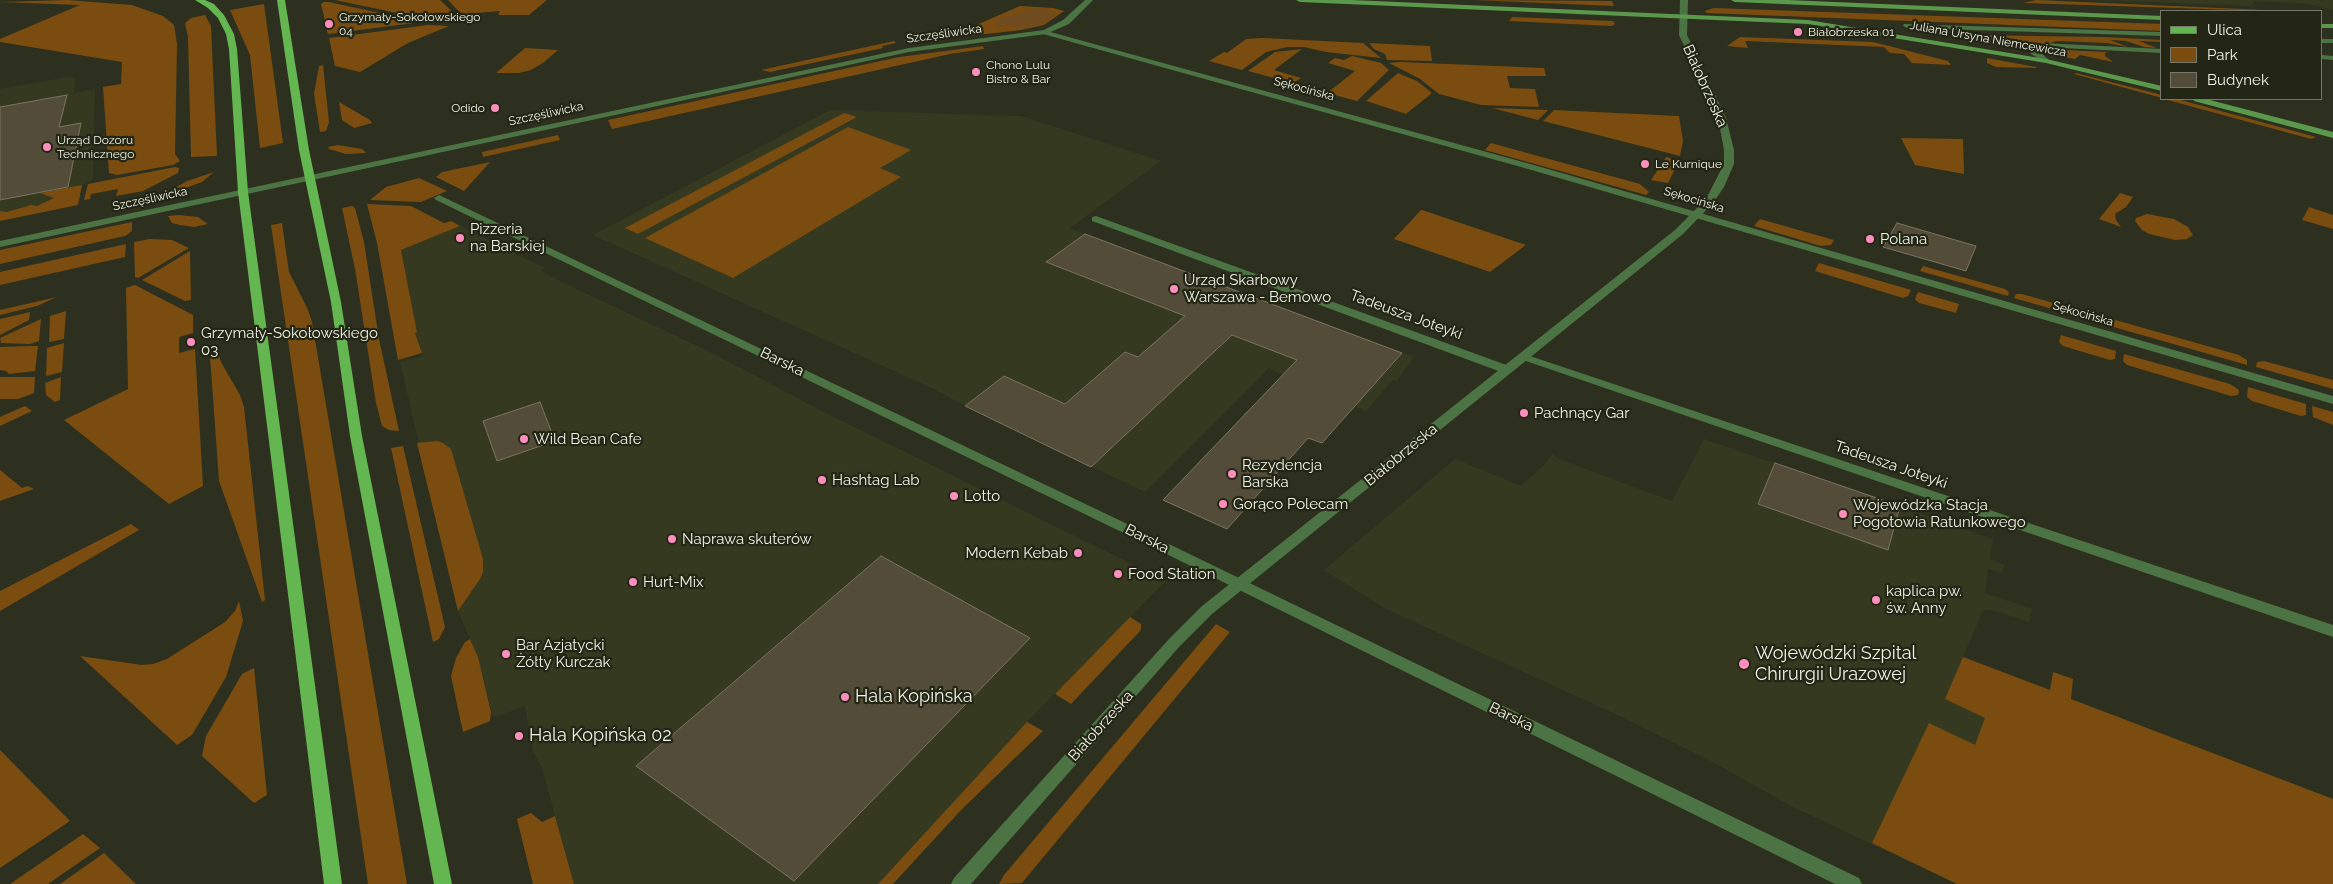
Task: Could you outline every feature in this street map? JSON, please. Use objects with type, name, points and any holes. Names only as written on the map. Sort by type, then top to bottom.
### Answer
[{"type":"main road","points":[[199,0],[216,9],[230,34],[233,49],[243,192],[333,884]]},
{"type":"main road","points":[[280,0],[310,177],[336,302],[356,436],[443,884]]},
{"type":"main road","name":"Juliana Ursyna Niemcewicza","points":[[1300,0],[1808,22],[2046,61],[2160,89]]},
{"type":"main road","points":[[1735,0],[2160,18]]},
{"type":"main road","points":[[2200,100],[2333,136]]},
{"type":"street","name":"Szczęśliwicka","points":[[0,244],[909,50],[1046,32],[1066,22],[1089,0]]},
{"type":"street","name":"Białobrzeska","points":[[960,884],[1174,643],[1208,610],[1680,232],[1710,202],[1729,164],[1729,150],[1722,118],[1683,36],[1682,16],[1684,0]]},
{"type":"street","points":[[1907,26],[2160,34]]},
{"type":"street","name":"Sękocińska","points":[[1046,32],[1697,215],[1770,238],[2333,400]]},
{"type":"street","points":[[2046,61],[2034,52],[2032,48],[2042,46],[2160,51]]},
{"type":"street","name":"Barska","points":[[439,198],[1239,584],[1853,884]]},
{"type":"street","name":"Tadeusza Joteyki","points":[[1096,219],[1508,370]]},
{"type":"street","name":"Tadeusza Joteyki","points":[[1524,357],[2333,631]]},
{"type":"shaded area","points":[[2093,0],[2333,0],[2333,10],[2309,4],[2255,1],[2251,6]]},
{"type":"shaded area","points":[[1032,9],[1052,11],[1055,14],[1053,18],[1038,25],[1025,27],[995,26],[998,19]]},
{"type":"shaded area","points":[[68,77],[75,78],[74,93],[95,89],[93,179],[82,185],[79,198],[0,214],[0,89]]},
{"type":"shaded area","points":[[830,110],[1021,116],[1161,161],[1070,228],[1414,357],[1397,381],[1393,380],[1366,411],[1301,385],[1269,368],[1145,492],[965,406],[936,390],[593,235]]},
{"type":"shaded area","points":[[460,226],[545,268],[541,271],[564,283],[714,354],[818,409],[1166,581],[1027,722],[878,884],[574,884],[542,768],[533,751],[525,706],[493,717],[478,657],[458,611],[400,362],[423,356],[415,333],[417,332],[401,250]]},
{"type":"shaded area","name":"Wojewódzki Szpital Chirurgii Urazowej","points":[[1704,439],[1993,539],[1990,559],[2005,565],[2002,573],[1988,568],[1985,593],[2032,609],[2029,622],[1996,611],[1985,610],[1963,657],[2050,690],[2053,672],[2073,679],[2071,699],[2333,799],[2333,884],[1957,884],[1793,807],[1709,760],[1622,717],[1386,609],[1324,570],[1455,459],[1521,486],[1545,464],[1552,454],[1559,459],[1672,501]]},
{"type":"green space","points":[[67,0],[132,5],[163,16],[174,25],[177,44],[175,154],[180,161],[173,165],[117,175],[109,173],[103,87],[121,84],[122,62],[0,42],[0,39],[80,5],[0,2]]},
{"type":"green space","points":[[335,0],[440,0],[460,19],[435,21]]},
{"type":"green space","points":[[448,0],[547,0],[529,15],[498,15],[500,11],[476,13],[474,18],[465,18]]},
{"type":"green space","points":[[1474,0],[1612,1],[1614,6]]},
{"type":"green space","points":[[2036,0],[2265,10],[2236,10],[2023,3]]},
{"type":"green space","points":[[324,2],[422,22],[328,34],[326,28],[335,26],[333,20],[325,21],[321,4]]},
{"type":"green space","points":[[264,4],[283,143],[260,148],[250,55],[230,10]]},
{"type":"green space","points":[[1020,6],[1053,8],[1064,11],[1044,25],[1021,30],[908,43],[904,40],[958,33]]},
{"type":"green space","points":[[1714,8],[2160,24],[2160,31],[1707,13],[1705,11]]},
{"type":"green space","points":[[205,15],[211,26],[217,156],[191,157],[188,37],[185,23],[191,18]]},
{"type":"green space","points":[[1512,17],[1613,21],[1615,24],[1612,26],[1509,21]]},
{"type":"green space","points":[[428,25],[449,26],[408,43],[360,72],[335,66],[329,38]]},
{"type":"green space","points":[[1969,35],[2160,40],[2160,42],[2139,41],[2157,48],[2144,47],[2126,41],[2110,40],[2128,47],[2107,43],[2057,41],[2051,43],[2030,43],[2024,45],[2023,49],[1971,41]]},
{"type":"green space","points":[[1740,37],[1873,42],[1948,61],[1951,65],[1912,63],[1904,54],[1890,53],[1884,47],[1745,41],[1748,48],[1727,46]]},
{"type":"green space","points":[[1263,38],[1363,43],[1381,58],[1326,52],[1304,47],[1287,47],[1266,52],[1242,70],[1209,61],[1224,52],[1227,53],[1246,39]]},
{"type":"green space","points":[[894,41],[896,43],[882,46],[883,48],[770,72],[761,70]]},
{"type":"green space","points":[[1369,43],[1430,46],[1432,61],[1387,60],[1385,54],[1374,49]]},
{"type":"green space","points":[[983,46],[984,49],[950,54],[612,129],[608,120],[899,57]]},
{"type":"green space","points":[[525,48],[558,50],[543,63],[531,70],[519,73],[496,73]]},
{"type":"green space","points":[[1302,49],[1274,70],[1301,78],[1293,83],[1248,71],[1275,52]]},
{"type":"green space","points":[[2041,49],[2108,52],[2105,53],[2105,56],[2113,62],[2080,55],[2075,59],[2042,53]]},
{"type":"green space","points":[[1352,56],[1381,63],[1389,70],[1357,101],[1327,93],[1355,71],[1328,63],[1335,58],[1344,60]]},
{"type":"green space","points":[[1987,58],[2037,68],[1996,67],[1987,63]]},
{"type":"green space","points":[[1389,63],[1544,68],[1546,76],[1507,76],[1510,88],[1535,89],[1539,107],[1481,105],[1439,94],[1420,79]]},
{"type":"green space","points":[[323,65],[329,122],[326,131],[320,132],[314,94],[319,66]]},
{"type":"green space","points":[[1398,73],[1417,81],[1431,94],[1406,114],[1366,101]]},
{"type":"green space","points":[[2074,74],[2160,94],[2160,97]]},
{"type":"green space","points":[[2168,100],[2181,100],[2316,137],[2311,139]]},
{"type":"green space","points":[[339,102],[372,123],[354,128],[342,120]]},
{"type":"green space","points":[[1492,108],[1548,110],[1538,120]]},
{"type":"green space","points":[[1554,110],[1679,116],[1683,141],[1680,156],[1543,121]]},
{"type":"green space","points":[[844,113],[857,117],[638,234],[625,228]]},
{"type":"green space","points":[[848,127],[911,150],[880,168],[901,177],[733,278],[645,238]]},
{"type":"green space","points":[[558,135],[560,140],[483,157],[482,152]]},
{"type":"green space","points":[[1901,138],[1963,139],[1964,174],[1915,165]]},
{"type":"green space","points":[[1491,143],[1640,184],[1649,192],[1646,195],[1485,150]]},
{"type":"green space","points":[[338,145],[362,149],[366,153],[346,154],[329,149],[328,147]]},
{"type":"green space","points":[[1666,157],[1679,161],[1668,183],[1651,180]]},
{"type":"green space","points":[[490,162],[464,191],[436,177],[442,172]]},
{"type":"green space","points":[[175,167],[179,168],[178,173],[143,191],[116,196],[118,189],[91,194],[90,199],[84,200],[88,184]]},
{"type":"green space","points":[[214,172],[202,182],[172,193],[173,189],[187,181]]},
{"type":"green space","points":[[419,178],[447,191],[421,202],[370,200],[386,187]]},
{"type":"green space","points":[[82,185],[78,205],[0,221],[0,211],[7,212],[31,205],[37,206],[54,198],[40,193]]},
{"type":"green space","points":[[2120,193],[2133,197],[2126,207],[2115,214],[2116,220],[2121,227],[2099,219]]},
{"type":"green space","points":[[367,204],[411,206],[444,223],[451,221],[460,226],[401,250],[417,332],[415,333],[422,353],[398,360],[377,243]]},
{"type":"green space","points":[[352,206],[355,208],[364,242],[379,339],[399,431],[389,430],[382,426],[376,403],[355,269],[342,208]]},
{"type":"green space","points":[[2309,207],[2333,215],[2333,229],[2302,220]]},
{"type":"green space","points":[[1421,210],[1526,245],[1490,272],[1394,239]]},
{"type":"green space","points":[[2147,214],[2174,219],[2188,227],[2193,235],[2187,239],[2175,240],[2149,234],[2142,230],[2135,221],[2136,218]]},
{"type":"green space","points":[[168,216],[198,217],[208,224],[194,227],[180,225],[172,223]]},
{"type":"green space","points":[[1760,219],[1834,240],[1831,245],[1821,246],[1754,226]]},
{"type":"green space","points":[[132,222],[132,231],[125,236],[0,264],[0,250]]},
{"type":"green space","points":[[282,223],[289,272],[312,322],[407,884],[368,884],[271,225]]},
{"type":"green space","points":[[150,239],[172,240],[189,248],[138,278],[135,277],[134,242]]},
{"type":"green space","points":[[126,244],[125,257],[0,285],[0,272]]},
{"type":"green space","points":[[190,251],[191,300],[185,301],[142,280]]},
{"type":"green space","points":[[1819,263],[1911,290],[1908,296],[1903,298],[1815,271]]},
{"type":"green space","points":[[1923,266],[2005,289],[2009,292],[2008,296],[1920,271]]},
{"type":"green space","points":[[135,285],[193,315],[193,333],[179,337],[179,353],[195,349],[203,486],[169,504],[64,420],[128,389],[126,288]]},
{"type":"green space","points":[[1918,292],[1959,304],[1956,313],[1919,303],[1915,299]]},
{"type":"green space","points":[[2016,294],[2078,310],[2081,313],[2080,317],[2014,298]]},
{"type":"green space","points":[[57,297],[37,306],[0,315],[0,310]]},
{"type":"green space","points":[[66,311],[64,339],[49,342],[50,316]]},
{"type":"green space","points":[[30,312],[29,320],[0,335],[0,319]]},
{"type":"green space","points":[[2094,314],[2239,355],[2247,360],[2247,365],[2089,320],[2090,316]]},
{"type":"green space","points":[[41,319],[39,341],[30,344],[1,343],[0,338]]},
{"type":"green space","points":[[2061,335],[2116,351],[2115,359],[2110,360],[2063,346],[2059,342]]},
{"type":"green space","points":[[64,343],[62,372],[46,376],[47,348]]},
{"type":"green space","points":[[38,346],[35,371],[9,374],[6,371],[0,370],[0,347]]},
{"type":"green space","points":[[218,353],[221,362],[240,395],[244,407],[265,600],[262,602],[219,481],[210,356]]},
{"type":"green space","points":[[2124,354],[2230,384],[2239,390],[2238,395],[2231,396],[2127,365],[2123,361]]},
{"type":"green space","points":[[2264,361],[2333,380],[2333,389],[2256,367],[2257,362]]},
{"type":"green space","points":[[0,377],[35,377],[34,393],[18,399],[0,399]]},
{"type":"green space","points":[[61,377],[60,400],[55,402],[46,395],[45,383]]},
{"type":"green space","points":[[2248,387],[2306,404],[2306,415],[2301,416],[2252,401],[2247,397]]},
{"type":"green space","points":[[25,406],[32,411],[0,426],[0,417]]},
{"type":"green space","points":[[2312,406],[2333,412],[2333,425],[2313,417]]},
{"type":"green space","points":[[437,441],[451,449],[483,559],[483,572],[480,579],[458,611],[417,443]]},
{"type":"green space","points":[[403,446],[445,627],[439,639],[433,642],[391,448]]},
{"type":"green space","points":[[0,470],[22,488],[28,486],[34,489],[0,501]]},
{"type":"green space","points":[[131,524],[139,530],[0,611],[0,591]]},
{"type":"green space","points":[[239,601],[243,621],[226,677],[192,735],[177,745],[80,656],[142,665],[153,664],[167,659],[225,622],[235,611]]},
{"type":"green space","points":[[1130,617],[1141,624],[1141,630],[1071,704],[1055,694]]},
{"type":"green space","points":[[1216,624],[1230,632],[1022,883],[999,884],[1004,875]]},
{"type":"green space","points":[[470,639],[478,657],[491,712],[490,721],[463,732],[451,676],[456,658],[465,642]]},
{"type":"green space","points":[[1963,657],[2050,690],[2053,672],[2073,679],[2071,699],[2333,799],[2333,884],[1957,884],[1872,843],[1929,723],[1975,745],[1985,718],[1945,699]]},
{"type":"green space","points":[[254,668],[267,795],[254,803],[202,756],[206,736],[242,674]]},
{"type":"green space","points":[[1027,722],[1043,731],[962,809],[893,884],[878,884]]},
{"type":"green space","points":[[0,750],[70,821],[0,868]]},
{"type":"green space","points":[[531,813],[542,822],[555,816],[574,884],[533,884],[517,819]]},
{"type":"green space","points":[[83,834],[100,848],[48,884],[10,884]]},
{"type":"green space","points":[[104,853],[136,884],[60,884]]},
{"type":"building","name":"Urząd Dozoru Technicznego","points":[[67,95],[59,127],[81,123],[68,187],[0,200],[0,107]]},
{"type":"building","points":[[1897,223],[1976,246],[1966,271],[1883,247]]},
{"type":"building","points":[[1085,234],[1402,353],[1322,443],[1308,438],[1227,529],[1163,500],[1297,360],[1232,335],[1091,467],[965,406],[1004,376],[1065,404],[1125,352],[1138,357],[1185,316],[1046,262]]},
{"type":"building","points":[[540,402],[555,441],[497,461],[483,421]]},
{"type":"building","name":"Wojewódzka Stacja Pogotowia Ratunkowego","points":[[1775,463],[1900,506],[1888,550],[1758,504]]},
{"type":"building","name":"Hala Kopińska","points":[[881,556],[1030,638],[794,881],[636,766]]},
{"type":"place","name":"Grzymały-Sokołowskiego 04","points":[[329,24]]},
{"type":"place","name":"Białobrzeska 01","points":[[1798,32]]},
{"type":"place","name":"Chono Lulu Bistro & Bar","points":[[976,72]]},
{"type":"place","name":"Odido","points":[[495,108]]},
{"type":"place","name":"Urząd Dozoru Technicznego","points":[[47,147]]},
{"type":"place","name":"Le Kurnique","points":[[1645,164]]},
{"type":"place","name":"Pizzeria na Barskiej","points":[[460,238]]},
{"type":"place","name":"Polana","points":[[1870,239]]},
{"type":"place","name":"Urząd Skarbowy Warszawa - Bemowo","points":[[1174,289]]},
{"type":"place","name":"Grzymały-Sokołowskiego 03","points":[[191,342]]},
{"type":"place","name":"Pachnący Gar","points":[[1524,413]]},
{"type":"place","name":"Wild Bean Cafe","points":[[524,439]]},
{"type":"place","name":"Rezydencja Barska","points":[[1232,474]]},
{"type":"place","name":"Hashtag Lab","points":[[822,480]]},
{"type":"place","name":"Lotto","points":[[954,496]]},
{"type":"place","name":"Gorąco Polecam","points":[[1223,504]]},
{"type":"place","name":"Wojewódzka Stacja Pogotowia Ratunkowego","points":[[1843,514]]},
{"type":"place","name":"Naprawa skuterów","points":[[672,539]]},
{"type":"place","name":"Modern Kebab","points":[[1078,553]]},
{"type":"place","name":"Food Station","points":[[1118,574]]},
{"type":"place","name":"Hurt-Mix","points":[[633,582]]},
{"type":"place","name":"kaplica pw. św. Anny","points":[[1876,600]]},
{"type":"place","name":"Bar Azjatycki Żółty Kurczak","points":[[506,654]]},
{"type":"place","name":"Wojewódzki Szpital Chirurgii Urazowej","points":[[1744,664]]},
{"type":"place","name":"Hala Kopińska","points":[[845,697]]},
{"type":"place","name":"Hala Kopińska 02","points":[[519,736]]}]
